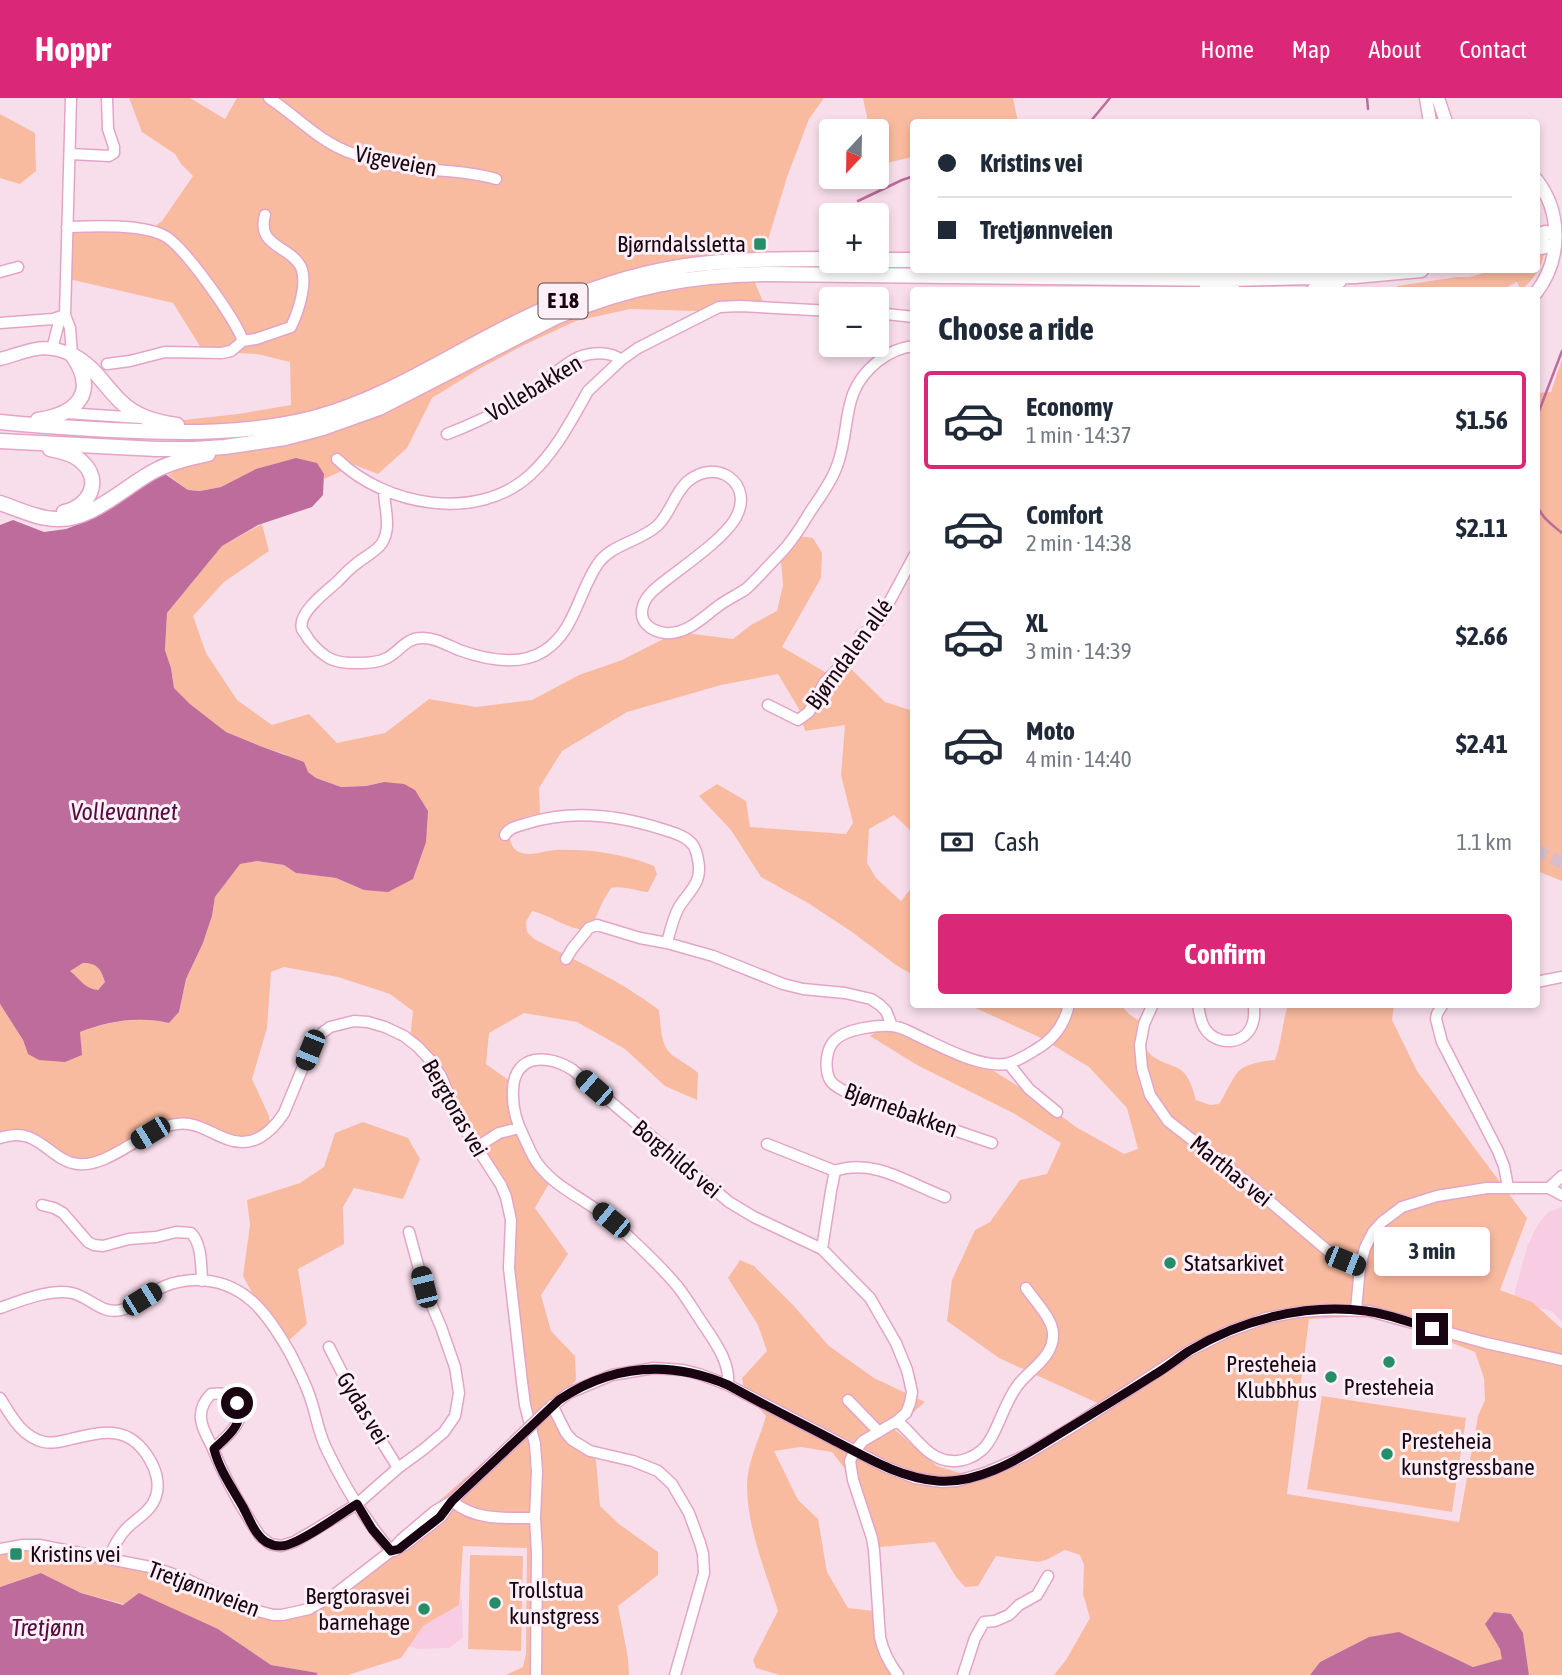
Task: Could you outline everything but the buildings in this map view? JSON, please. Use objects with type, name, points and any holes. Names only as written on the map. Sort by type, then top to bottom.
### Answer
[{"type":"highway","name":"E 18","points":[[0,422],[147,432],[220,432],[267,427],[317,417],[376,396],[559,302],[625,279],[695,265],[819,259]]},
{"type":"highway","points":[[889,260],[910,260]]},
{"type":"highway","name":"E 18","points":[[0,441],[157,449],[225,447],[285,438],[379,408],[556,317],[629,290],[670,282],[731,275],[1230,279],[1388,273]]},
{"type":"highway","name":"E 18","points":[[1323,287],[1355,276]]},
{"type":"highway","name":"E 18","points":[[1161,278],[1215,287]]},
{"type":"highway","name":"E 18","points":[[72,355],[92,367],[121,402],[134,412],[169,424],[220,432]]},
{"type":"highway","points":[[66,413],[77,404],[84,386],[79,364],[72,355]]},
{"type":"highway","name":"E 18","points":[[16,424],[66,413]]},
{"type":"highway","name":"E 18","points":[[0,496],[57,513],[78,508],[89,495],[92,479],[90,471],[83,463],[57,450],[22,443]]},
{"type":"highway","name":"E 18","points":[[0,503],[41,517],[71,519],[85,514],[165,466],[249,444]]},
{"type":"main road","points":[[1426,98],[1430,119]]},
{"type":"main road","points":[[1438,98],[1445,119]]},
{"type":"main road","points":[[1540,174],[1552,188],[1562,208]]},
{"type":"main road","points":[[1540,184],[1556,209],[1560,236],[1556,262],[1540,288]]},
{"type":"main road","points":[[1540,298],[1552,284],[1562,263]]},
{"type":"main road","points":[[1,360],[26,350],[62,350],[72,355]]},
{"type":"street","points":[[71,98],[65,315],[70,328],[72,355]]},
{"type":"street","points":[[70,154],[109,156],[114,153],[108,129],[107,98]]},
{"type":"street","name":"Vigeveien","points":[[270,98],[324,140],[354,154],[413,169],[452,171],[496,179]]},
{"type":"street","points":[[107,364],[165,352],[222,353],[231,351],[243,341],[290,327],[303,278],[294,259],[267,237],[265,215]]},
{"type":"street","points":[[67,226],[121,227],[163,235],[174,243],[202,275],[235,324],[243,341]]},
{"type":"street","points":[[0,272],[18,267]]},
{"type":"street","name":"Vollebakken","points":[[337,460],[373,485],[407,498],[451,504],[478,500],[503,492],[528,476],[557,446],[588,391],[621,360],[645,345],[719,307],[819,311]]},
{"type":"street","points":[[889,314],[910,317]]},
{"type":"street","points":[[0,323],[53,319],[65,315]]},
{"type":"street","points":[[52,349],[59,322],[65,315]]},
{"type":"street","points":[[384,490],[387,517],[383,541],[320,596],[301,623],[313,645],[334,661],[374,663],[396,653],[409,641],[418,638],[430,639],[494,659],[523,660],[543,652],[557,639],[571,619],[601,560],[616,548],[637,539],[661,522],[681,489],[696,476],[706,472],[725,475],[733,479],[741,496],[741,504],[732,524],[643,603],[642,618],[646,624],[660,632],[678,632],[696,623],[746,588],[782,552],[822,495],[836,469],[856,385],[886,356],[910,347]]},
{"type":"street","name":"Vollebakken","points":[[447,434],[510,405],[577,358],[600,353],[621,360]]},
{"type":"street","points":[[66,413],[147,418]]},
{"type":"street","name":"Bjørndalen allé","points":[[768,705],[798,720],[809,712],[824,683],[860,646],[861,635],[879,621],[910,563]]},
{"type":"street","points":[[505,835],[512,828],[539,820],[591,815],[634,821],[683,837],[692,843],[697,853],[700,874],[675,916],[667,943]]},
{"type":"street","points":[[566,959],[589,928],[597,925],[722,959],[783,984],[870,999],[886,1011],[892,1026]]},
{"type":"street","points":[[1540,981],[1562,977]]},
{"type":"street","points":[[1057,1111],[1029,1089],[1009,1064],[1038,1048],[1055,1034],[1068,1008]]},
{"type":"street","name":"Marthas vei","points":[[1151,1008],[1144,1024],[1140,1045],[1142,1068],[1150,1095],[1168,1121],[1248,1183],[1334,1256],[1360,1267]]},
{"type":"street","points":[[1199,1008],[1208,1032],[1217,1039],[1229,1041],[1240,1038],[1249,1031],[1254,1020],[1254,1008]]},
{"type":"street","points":[[1439,1008],[1436,1020],[1442,1042],[1498,1151],[1504,1166],[1507,1188]]},
{"type":"street","name":"Bergtoras vei","points":[[0,1139],[15,1135],[26,1136],[71,1163],[80,1165],[90,1164],[164,1127],[178,1124],[193,1124],[228,1140],[248,1142],[266,1135],[279,1121],[310,1050],[319,1036],[330,1027],[354,1021],[368,1022],[404,1036],[418,1047],[440,1076],[459,1120],[501,1185],[509,1208],[509,1268],[525,1405],[537,1462],[536,1675]]},
{"type":"street","name":"Bjørnebakken","points":[[992,1143],[852,1095],[830,1080],[828,1054],[835,1039],[854,1030],[892,1026],[977,1060],[1009,1064]]},
{"type":"street","name":"Borghilds vei","points":[[728,1385],[729,1371],[726,1362],[680,1289],[611,1220],[594,1206],[562,1187],[533,1157],[519,1128],[513,1100],[515,1076],[520,1068],[530,1061],[553,1059],[573,1070],[729,1202],[754,1217],[822,1249],[870,1298],[896,1343],[912,1392],[906,1413],[897,1421]]},
{"type":"street","points":[[477,1147],[499,1133],[519,1128]]},
{"type":"street","points":[[767,1143],[835,1171],[842,1168],[873,1168],[945,1197]]},
{"type":"street","points":[[822,1249],[835,1171]]},
{"type":"street","points":[[1549,1188],[1562,1176]]},
{"type":"street","points":[[1356,1310],[1360,1267],[1365,1248],[1373,1232],[1386,1218],[1402,1207],[1456,1192],[1507,1188],[1549,1188],[1562,1195]]},
{"type":"street","points":[[42,1205],[63,1213],[93,1245],[103,1246],[176,1231],[191,1233],[199,1247],[202,1281]]},
{"type":"street","name":"Gydas vei","points":[[357,1504],[444,1432],[455,1416],[458,1381],[451,1354],[424,1287],[409,1231]]},
{"type":"street","points":[[0,1308],[49,1293],[71,1292],[102,1309],[114,1311],[121,1310],[170,1283],[202,1281],[242,1293],[271,1321],[304,1382],[324,1444],[372,1529],[391,1551]]},
{"type":"street","points":[[898,1675],[883,1651],[880,1637],[874,1550],[850,1466],[854,1452],[871,1435],[897,1421],[930,1452],[945,1460],[963,1460],[984,1448],[1010,1397],[1020,1382],[1044,1358],[1053,1341],[1051,1324],[1026,1288]]},
{"type":"street","name":"Tretjønnveien","points":[[0,1549],[39,1545],[165,1571],[247,1608],[273,1615],[309,1609],[326,1600],[391,1551],[399,1549],[423,1532],[518,1437],[569,1393],[600,1379],[643,1369],[683,1370],[699,1374],[728,1385],[886,1467],[915,1478],[942,1482],[985,1473],[1030,1452],[1189,1351],[1227,1332],[1266,1318],[1328,1310],[1379,1313],[1486,1343],[1562,1360]]},
{"type":"street","name":"Gydas vei","points":[[329,1347],[355,1398],[398,1468]]},
{"type":"street","points":[[214,1449],[235,1428],[240,1415],[233,1398],[222,1394],[211,1394],[207,1398],[202,1407],[201,1422],[220,1467],[255,1528],[264,1541],[270,1544],[281,1546],[294,1542],[357,1504]]},
{"type":"street","points":[[0,1398],[21,1429],[35,1439],[52,1443],[90,1434],[119,1433],[130,1437],[148,1456],[157,1478],[158,1492],[144,1515],[119,1538],[109,1559]]},
{"type":"street","points":[[848,1400],[879,1432]]},
{"type":"street","points":[[549,1408],[566,1433],[580,1447],[633,1461],[658,1471],[672,1484],[689,1513],[701,1543],[704,1573],[675,1675]]},
{"type":"street","points":[[452,1501],[464,1510],[482,1516],[535,1518]]},
{"type":"street","points":[[963,1675],[979,1628],[984,1622],[1009,1615],[1019,1605],[1037,1595],[1048,1576]]},
{"type":"shaded area","points":[[129,98],[190,98],[225,119],[237,98],[824,98],[809,119],[787,177],[755,283],[768,313],[630,309],[576,321],[479,369],[432,398],[407,448],[378,474],[355,465],[324,479],[324,474],[256,469],[221,487],[200,491],[188,490],[168,475],[182,467],[193,446],[163,415],[184,420],[291,405],[290,362],[257,354],[203,351],[173,303],[69,279],[73,233],[92,227],[147,232],[162,221],[193,176],[175,154],[142,132]]},
{"type":"shaded area","points":[[863,98],[1013,98],[1017,119],[910,119],[910,158],[889,162],[889,119],[867,119]]},
{"type":"shaded area","points":[[0,114],[35,133],[36,171],[20,184],[0,178]]},
{"type":"shaded area","points":[[1484,273],[1536,273],[1524,287],[1520,287],[1517,282],[1507,287],[1397,287],[1457,277]]},
{"type":"shaded area","points":[[1562,359],[1562,881],[1540,872],[1540,393],[1551,392]]},
{"type":"shaded area","points":[[262,524],[269,551],[224,582],[193,616],[206,653],[237,700],[272,725],[309,714],[337,743],[385,733],[429,699],[476,707],[532,700],[579,675],[622,660],[677,632],[733,639],[751,625],[777,611],[783,585],[780,550],[792,535],[813,538],[822,553],[821,578],[782,647],[832,676],[844,662],[885,702],[910,710],[910,830],[894,815],[869,829],[867,863],[876,878],[901,901],[910,890],[910,973],[808,903],[761,877],[731,830],[699,796],[717,784],[746,801],[750,827],[846,834],[853,823],[841,775],[845,725],[805,731],[799,709],[778,674],[721,685],[627,712],[562,751],[539,788],[540,814],[521,819],[511,831],[510,840],[514,848],[526,854],[554,850],[592,851],[654,866],[657,874],[648,892],[611,888],[591,928],[570,927],[532,911],[526,922],[527,932],[534,939],[614,981],[659,1010],[666,1048],[698,1073],[697,1100],[665,1086],[625,1049],[577,1022],[524,1013],[489,1033],[486,1064],[514,1084],[523,1133],[551,1180],[535,1208],[568,1254],[541,1295],[551,1331],[575,1356],[576,1380],[555,1405],[558,1421],[596,1460],[600,1506],[619,1524],[658,1552],[658,1575],[618,1606],[629,1675],[506,1675],[523,1667],[526,1653],[527,1548],[463,1546],[459,1605],[423,1626],[401,1658],[348,1675],[316,1675],[317,1673],[271,1665],[218,1629],[81,1593],[41,1573],[0,1587],[2,1544],[163,1568],[263,1616],[317,1604],[403,1533],[526,1424],[514,1278],[500,1175],[463,1134],[441,1082],[410,1038],[413,1011],[390,994],[338,977],[284,967],[271,972],[267,1028],[252,1079],[269,1116],[270,1126],[234,1141],[181,1123],[88,1162],[41,1145],[0,1137],[0,1004],[23,1040],[28,1054],[79,1033],[113,1023],[150,1020],[169,1023],[179,1012],[186,979],[203,943],[215,897],[239,864],[257,861],[284,865],[296,873],[336,878],[364,890],[384,782],[341,787],[316,778],[284,754],[226,732],[174,688],[165,650],[167,613],[222,546]]},
{"type":"shaded area","points":[[83,963],[95,966],[102,974],[105,982],[97,991],[86,986],[69,971]]},
{"type":"shaded area","points":[[976,1008],[1124,1008],[1142,1023],[1148,1052],[1158,1060],[1181,1070],[1189,1080],[1196,1100],[1210,1105],[1219,1104],[1241,1069],[1275,1060],[1287,1008],[1394,1008],[1392,1020],[1417,1071],[1527,1218],[1500,1290],[1532,1302],[1562,1329],[1562,1675],[1529,1675],[1523,1633],[1485,1624],[1503,1659],[1473,1667],[1399,1633],[1369,1637],[1320,1662],[1310,1675],[1054,1675],[1066,1660],[1090,1618],[1083,1594],[1084,1565],[1080,1555],[1065,1550],[1038,1562],[996,1556],[978,1586],[965,1587],[935,1542],[880,1547],[852,1478],[832,1452],[801,1447],[774,1451],[798,1500],[818,1519],[827,1572],[848,1608],[874,1611],[893,1663],[903,1675],[780,1675],[756,1668],[753,1660],[778,1611],[755,1540],[748,1502],[749,1468],[766,1416],[745,1393],[742,1378],[767,1351],[758,1325],[728,1278],[740,1260],[754,1266],[829,1346],[874,1378],[925,1402],[894,1429],[937,1466],[976,1478],[1104,1406],[999,1358],[947,1321],[952,1280],[975,1230],[990,1222],[1020,1180],[1047,1174],[1061,1143],[1015,1114],[917,1065],[870,1036],[882,1028],[936,1041],[986,1066],[1076,1127],[1124,1154],[1138,1149],[1127,1108],[1089,1067],[1041,1038]],"holes":[[[1370,1316],[1424,1332],[1475,1352],[1484,1378],[1485,1400],[1478,1416],[1459,1522],[1287,1494],[1309,1319]]]},
{"type":"shaded area","points":[[363,1122],[408,1138],[420,1159],[403,1199],[354,1188],[343,1207],[344,1244],[298,1269],[307,1324],[285,1344],[243,1276],[250,1225],[247,1200],[300,1183],[324,1167],[335,1133]]},
{"type":"shaded area","points":[[1562,1207],[1562,1322],[1552,1311],[1514,1302],[1527,1247],[1538,1224],[1548,1212]]},
{"type":"shaded area","name":"Presteheia kunstgressbane","points":[[1322,1396],[1466,1418],[1452,1512],[1307,1489]]},
{"type":"shaded area","name":"Trollstua kunstgress","points":[[470,1555],[523,1556],[521,1651],[468,1649]]},
{"type":"shaded area","name":"Bergtorasvei barnehage","points":[[453,1568],[462,1602],[463,1638],[449,1648],[418,1649],[385,1637]]},
{"type":"water","name":"Vollevannet","points":[[296,458],[317,463],[324,474],[323,495],[312,507],[258,525],[222,546],[167,613],[165,650],[174,688],[226,732],[304,762],[308,772],[316,778],[341,787],[384,782],[404,784],[415,790],[428,811],[426,842],[413,879],[388,892],[364,890],[336,878],[296,873],[284,865],[257,861],[240,864],[215,897],[203,943],[186,979],[179,1012],[169,1023],[135,1020],[102,1025],[80,1032],[82,1055],[65,1062],[39,1060],[28,1054],[23,1040],[0,1004],[0,525],[13,520],[44,532],[66,529],[113,505],[139,482],[165,474],[188,490],[200,491],[221,487],[256,469]],"holes":[[[83,963],[92,964],[100,970],[105,982],[98,990],[86,986],[70,971]]]},
{"type":"water","name":"Tretjønn","points":[[41,1573],[81,1593],[123,1605],[139,1593],[218,1629],[271,1665],[318,1673],[0,1675],[0,1587]]},
{"type":"water","points":[[1494,1612],[1511,1614],[1523,1633],[1529,1675],[1310,1675],[1320,1662],[1369,1637],[1399,1632],[1473,1667],[1502,1659],[1500,1649],[1485,1624]]},
{"type":"waterway","points":[[1092,119],[1110,98]]},
{"type":"waterway","points":[[1367,98],[1368,109]]},
{"type":"waterway","points":[[858,201],[910,177]]},
{"type":"waterway","points":[[1540,409],[1562,351]]},
{"type":"waterway","points":[[1540,511],[1562,533]]},
{"type":"tunnel","points":[[1540,852],[1562,863]]},
{"type":"place","name":"Bjørndalssletta","points":[[760,244]]},
{"type":"place","name":"Statsarkivet","points":[[1170,1263]]},
{"type":"place","name":"Presteheia","points":[[1389,1362]]},
{"type":"place","name":"Presteheia Klubbhus","points":[[1331,1377]]},
{"type":"place","name":"Presteheia kunstgressbane","points":[[1387,1454]]},
{"type":"place","name":"Kristins vei","points":[[16,1554]]},
{"type":"place","name":"Trollstua kunstgress","points":[[495,1603]]},
{"type":"place","name":"Bergtorasvei barnehage","points":[[424,1609]]},
{"type":"route","points":[[237,1403],[240,1408],[237,1424],[214,1449],[228,1480],[264,1541],[276,1546],[287,1545],[357,1504],[372,1529],[391,1551],[399,1549],[440,1517],[452,1501],[559,1400],[579,1388],[621,1373],[654,1368],[683,1370],[708,1377],[901,1474],[942,1482],[985,1473],[1024,1456],[1189,1351],[1227,1332],[1266,1318],[1298,1312],[1343,1309],[1379,1313],[1432,1329]]}]
